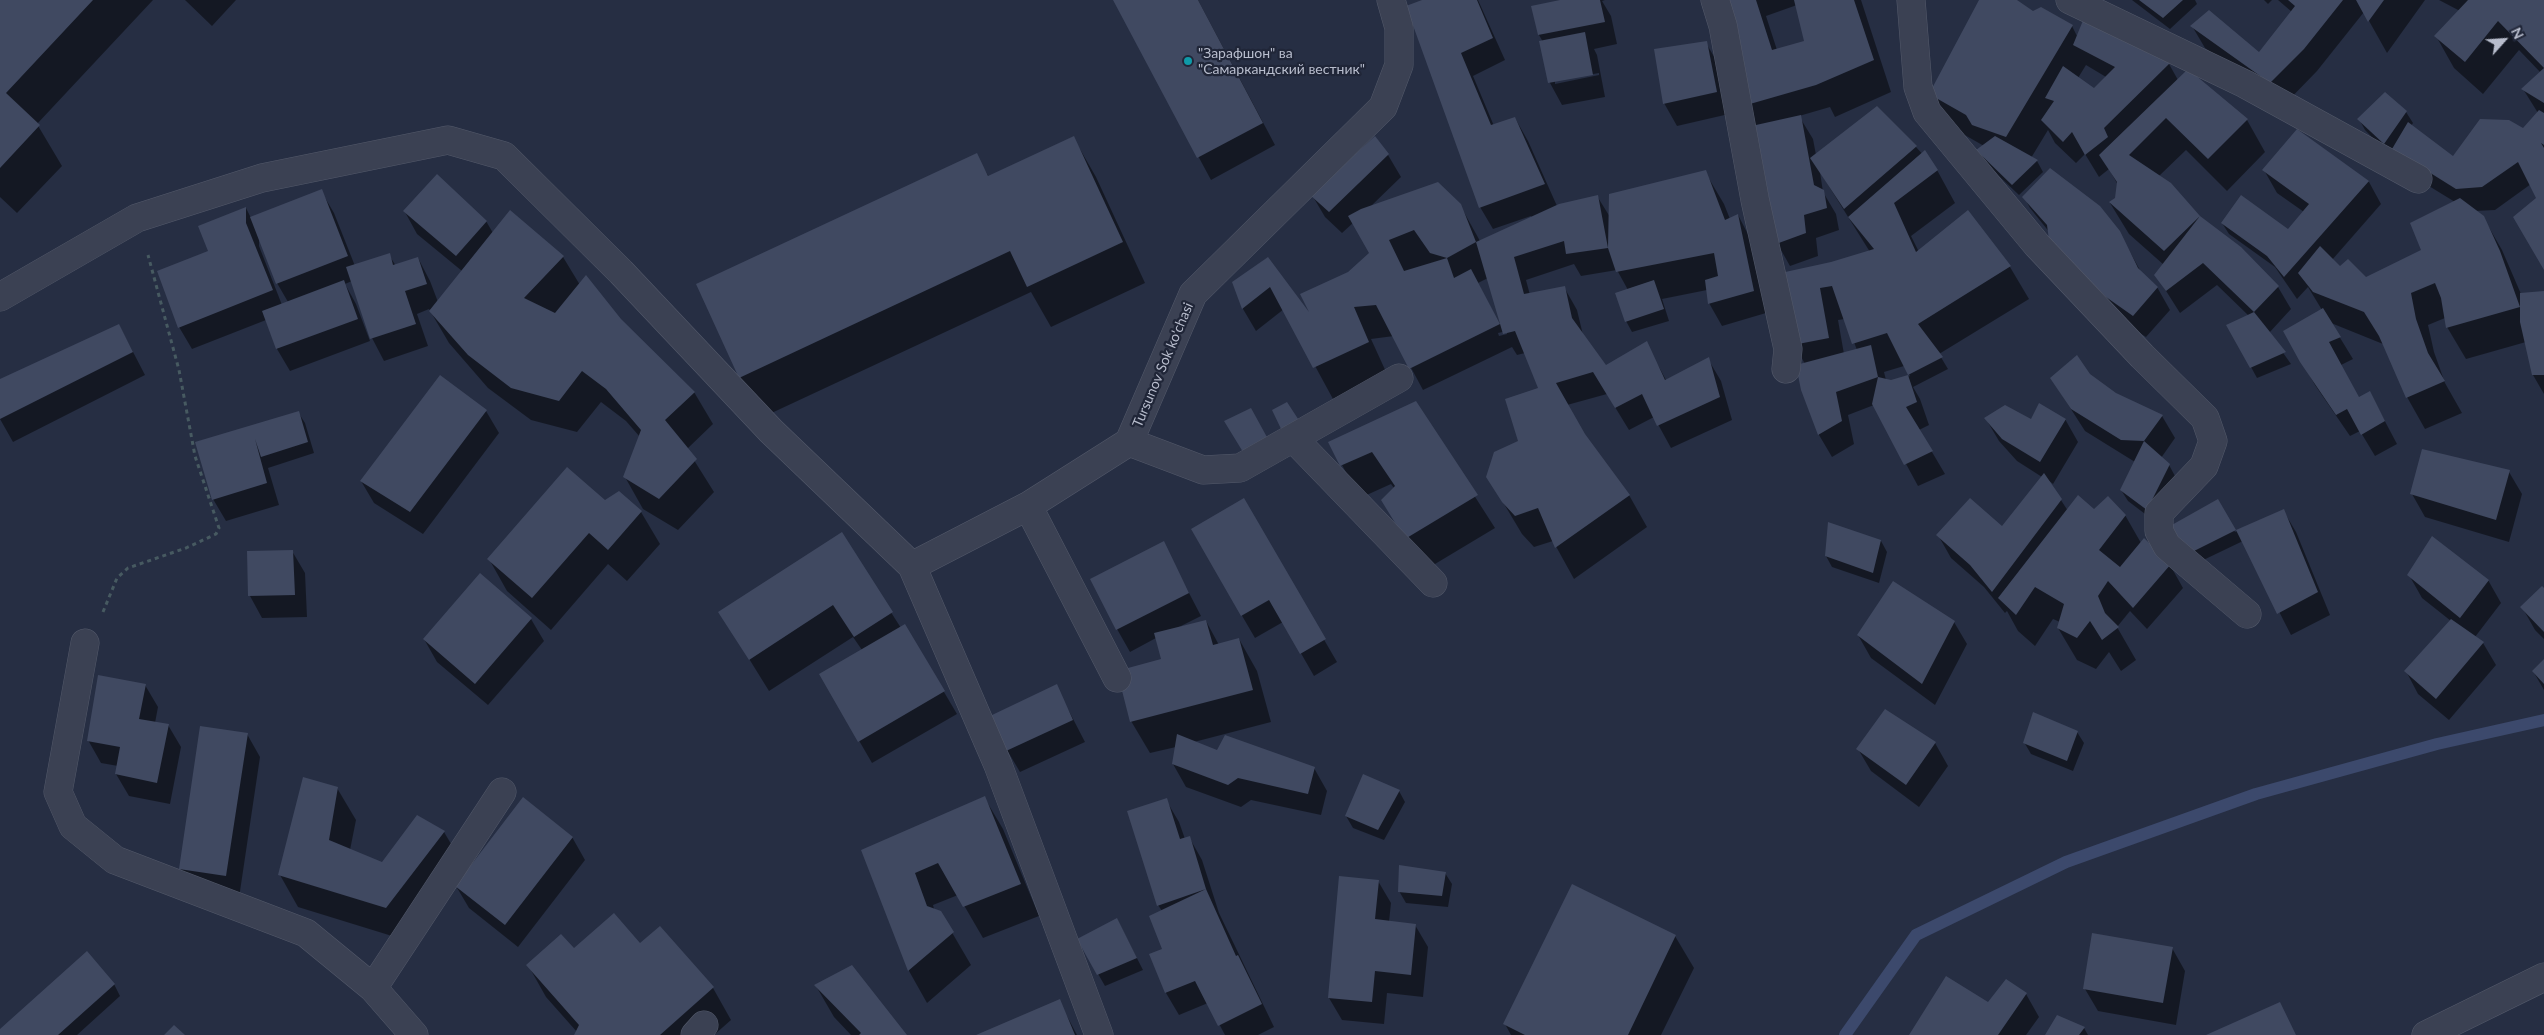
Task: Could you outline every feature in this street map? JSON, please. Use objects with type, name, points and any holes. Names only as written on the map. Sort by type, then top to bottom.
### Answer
[{"type":"street","name":"Tursunov Sok ko'chasi","points":[[912,566],[1028,506],[1129,442],[1193,294],[1383,107],[1399,65],[1399,28],[1391,0]]},
{"type":"street","points":[[1715,0],[1723,26],[1755,200],[1788,349],[1786,368]]},
{"type":"street","points":[[1911,0],[1918,87],[1927,112],[2037,245],[2142,356],[2205,418],[2213,441],[2204,466],[2159,513],[2159,531],[2168,546],[2248,614]]},
{"type":"street","points":[[2070,0],[2245,84],[2418,179]]},
{"type":"street","points":[[0,297],[137,218],[262,178],[448,140],[504,156],[622,272],[771,431],[912,566],[998,765],[1099,1035]]},
{"type":"street","points":[[1129,442],[1203,470],[1240,468],[1399,378]]},
{"type":"street","points":[[1293,438],[1433,583]]},
{"type":"street","points":[[1028,506],[1118,678]]},
{"type":"street","points":[[85,643],[58,792],[72,826],[115,860],[306,933],[373,988],[414,1035]]},
{"type":"street","points":[[373,988],[502,792]]},
{"type":"street","points":[[2426,1035],[2544,977]]},
{"type":"path","points":[[85,643],[101,616],[117,578],[128,568],[186,548],[216,534],[219,528],[195,456],[179,370],[137,218]]},
{"type":"building","points":[[0,0],[93,0],[6,93],[40,125],[0,168]]},
{"type":"building","name":"\"Зарафшон\" ва \"Самаркандский вестник\"","points":[[1113,0],[1198,0],[1263,123],[1197,158]]},
{"type":"building","points":[[1422,0],[1477,0],[1493,38],[1461,53],[1491,125],[1515,117],[1545,184],[1479,208],[1406,6]]},
{"type":"building","points":[[1560,0],[1600,0],[1605,22],[1538,35],[1531,6]]},
{"type":"building","points":[[1721,0],[1756,0],[1772,50],[1804,41],[1794,0],[1854,0],[1874,60],[1816,85],[1743,106]]},
{"type":"building","points":[[1979,0],[2017,0],[2033,11],[2041,7],[2073,25],[2006,137],[1972,125],[1966,115],[1929,94]]},
{"type":"building","points":[[2139,0],[2183,0],[2163,18]]},
{"type":"building","points":[[2288,0],[2343,0],[2304,49],[2270,83],[2190,26],[2209,10],[2259,52],[2295,6]]},
{"type":"building","points":[[2356,0],[2384,0],[2368,22]]},
{"type":"building","points":[[2468,0],[2544,0],[2544,68],[2498,21],[2465,62],[2434,36]]},
{"type":"building","points":[[2084,18],[2170,63],[2104,128],[2108,137],[2085,155],[2072,132],[2063,142],[2041,120],[2054,101],[2045,98],[2063,66],[2094,88],[2115,67],[2073,45]]},
{"type":"building","points":[[1585,32],[1593,75],[1548,83],[1539,41]]},
{"type":"building","points":[[1707,41],[1717,92],[1663,104],[1654,49]]},
{"type":"building","points":[[2544,68],[2544,103],[2521,89]]},
{"type":"building","points":[[2188,69],[2248,119],[2208,159],[2166,118],[2129,155],[2171,183],[2200,216],[2164,251],[2109,202],[2115,198],[2117,182],[2099,155]]},
{"type":"building","points":[[2385,92],[2407,111],[2384,144],[2357,119]]},
{"type":"building","points":[[1877,106],[1917,146],[1844,209],[1810,158]]},
{"type":"building","points":[[2539,110],[2544,113],[2544,145],[2541,143],[2544,148],[2544,270],[2513,217],[2536,198],[2518,162],[2482,187],[2456,189],[2392,149],[2408,122],[2453,156],[2480,119],[2509,120],[2523,128]]},
{"type":"building","points":[[1801,115],[1814,185],[1824,190],[1827,208],[1804,215],[1806,233],[1776,244],[1747,127]]},
{"type":"building","points":[[2297,129],[2369,181],[2284,277],[2267,256],[2221,223],[2241,195],[2288,229],[2309,204],[2262,170]]},
{"type":"building","points":[[1074,136],[1123,242],[1027,287],[1010,251],[739,378],[696,284],[977,153],[988,176]]},
{"type":"building","points":[[1375,136],[1389,154],[1329,212],[1310,195]]},
{"type":"building","points":[[1995,136],[2038,160],[2012,185],[1976,150]]},
{"type":"building","points":[[1925,150],[1938,170],[1894,203],[1916,252],[1968,210],[2011,266],[1918,324],[1943,357],[1908,375],[1887,333],[1852,344],[1832,286],[1820,288],[1829,338],[1793,345],[1776,274],[1831,262],[1874,249],[1848,217]]},
{"type":"building","points":[[2050,168],[2100,206],[2120,231],[2138,268],[2158,287],[2133,316],[2106,297],[2049,240],[2047,225],[2022,197]]},
{"type":"building","points":[[1706,170],[1725,220],[1738,214],[1754,291],[1708,304],[1705,280],[1718,276],[1714,253],[1616,272],[1608,248],[1609,194]]},
{"type":"building","points":[[437,174],[487,221],[456,256],[403,211]]},
{"type":"building","points":[[1438,182],[1461,204],[1476,242],[1447,258],[1454,278],[1471,269],[1500,324],[1409,369],[1376,305],[1354,307],[1369,342],[1313,368],[1270,287],[1242,309],[1232,282],[1268,257],[1309,312],[1300,294],[1348,272],[1369,253],[1348,216],[1361,209]],"holes":[[[1414,230],[1430,253],[1447,258],[1404,271],[1389,240]]]},
{"type":"building","points":[[322,189],[348,256],[276,284],[250,217]]},
{"type":"building","points":[[1598,195],[1608,248],[1566,254],[1564,241],[1514,257],[1524,294],[1565,286],[1572,318],[1606,365],[1647,341],[1665,380],[1709,357],[1720,397],[1657,426],[1642,394],[1615,408],[1593,372],[1556,383],[1585,434],[1630,495],[1555,548],[1538,508],[1515,516],[1502,502],[1486,477],[1494,452],[1518,441],[1505,399],[1538,388],[1515,331],[1503,334],[1476,242],[1559,204]]},
{"type":"building","points":[[2460,198],[2484,216],[2500,251],[2520,307],[2446,328],[2441,298],[2435,283],[2411,293],[2416,319],[2428,353],[2445,381],[2406,398],[2379,336],[2364,312],[2313,292],[2298,273],[2320,246],[2340,266],[2348,259],[2366,277],[2421,250],[2410,223]]},
{"type":"building","points":[[246,207],[246,223],[273,290],[178,328],[157,271],[208,251],[198,226]]},
{"type":"building","points":[[510,210],[564,256],[524,298],[555,313],[586,275],[621,319],[695,392],[665,420],[697,459],[659,499],[623,477],[641,430],[606,389],[582,371],[559,401],[511,388],[468,355],[429,311]]},
{"type":"building","points":[[2200,216],[2241,247],[2279,286],[2254,312],[2203,263],[2166,291],[2154,275]]},
{"type":"building","points":[[390,253],[393,265],[418,257],[427,284],[405,291],[416,324],[370,339],[346,267]]},
{"type":"building","points":[[344,280],[358,319],[276,349],[262,311]]},
{"type":"building","points":[[1654,280],[1664,309],[1625,322],[1615,293]]},
{"type":"building","points":[[2544,291],[2544,375],[2532,375],[2520,322],[2520,293]]},
{"type":"building","points":[[2323,308],[2341,337],[2329,342],[2359,397],[2370,391],[2385,421],[2361,435],[2347,409],[2336,415],[2300,362],[2283,331]]},
{"type":"building","points":[[2254,312],[2286,352],[2250,368],[2226,325]]},
{"type":"building","points":[[119,324],[133,352],[0,419],[0,379]]},
{"type":"building","points":[[1871,345],[1878,377],[1836,392],[1842,421],[1818,435],[1801,390],[1796,365]]},
{"type":"building","points":[[2077,355],[2090,374],[2116,393],[2163,415],[2144,441],[2121,440],[2071,409],[2050,378]]},
{"type":"building","points":[[440,375],[487,410],[410,512],[360,481]]},
{"type":"building","points":[[1908,375],[1917,402],[1906,407],[1933,451],[1904,465],[1872,404],[1878,377],[1891,380]]},
{"type":"building","points":[[1416,401],[1478,495],[1405,539],[1381,500],[1395,486],[1372,452],[1340,466],[1328,442]]},
{"type":"building","points":[[1287,402],[1302,425],[1283,433],[1272,410]]},
{"type":"building","points":[[2039,403],[2066,419],[2040,462],[2002,439],[1984,418],[2005,405],[2031,419]]},
{"type":"building","points":[[1251,408],[1268,439],[1243,452],[1224,421]]},
{"type":"building","points":[[299,411],[308,442],[261,457],[255,439],[267,483],[212,500],[195,442]]},
{"type":"building","points":[[2144,441],[2170,464],[2147,510],[2120,490]]},
{"type":"building","points":[[2422,449],[2510,470],[2496,520],[2410,494]]},
{"type":"building","points":[[567,467],[605,500],[619,491],[642,511],[608,550],[589,533],[532,598],[487,559]]},
{"type":"building","points":[[2044,473],[2062,499],[1992,592],[1970,565],[1936,535],[1970,498],[2002,526]]},
{"type":"building","points":[[2078,495],[2094,509],[2108,496],[2126,515],[2099,550],[2120,567],[2144,538],[2171,564],[2133,608],[2108,581],[2098,596],[2105,613],[2119,627],[2102,640],[2090,621],[2077,638],[2057,628],[2064,604],[2035,587],[2016,615],[1998,598]]},
{"type":"building","points":[[1244,498],[1326,639],[1300,654],[1269,600],[1241,616],[1191,529]]},
{"type":"building","points":[[2218,499],[2236,530],[2188,554],[2170,526]]},
{"type":"building","points":[[2284,509],[2318,592],[2277,614],[2236,530]]},
{"type":"building","points":[[1828,522],[1881,540],[1873,573],[1825,556]]},
{"type":"building","points":[[842,532],[893,612],[854,637],[833,605],[749,660],[718,612]]},
{"type":"building","points":[[2432,536],[2489,580],[2460,618],[2407,575]]},
{"type":"building","points":[[1164,541],[1189,593],[1116,630],[1090,579]]},
{"type":"building","points":[[293,550],[295,595],[248,596],[247,551]]},
{"type":"building","points":[[480,573],[532,618],[475,684],[423,639]]},
{"type":"building","points":[[1893,581],[1955,621],[1922,684],[1857,635]]},
{"type":"building","points":[[2542,586],[2544,588],[2544,632],[2520,607]]},
{"type":"building","points":[[2451,619],[2484,642],[2436,699],[2404,671]]},
{"type":"building","points":[[1206,620],[1213,645],[1239,638],[1253,690],[1130,722],[1117,671],[1161,659],[1154,633]]},
{"type":"building","points":[[905,624],[945,691],[858,742],[819,674]]},
{"type":"building","points":[[2544,659],[2544,684],[2532,671]]},
{"type":"building","points":[[98,675],[146,684],[139,719],[169,724],[157,783],[115,774],[120,747],[87,741]]},
{"type":"building","points":[[1057,684],[1073,720],[1006,751],[990,716]]},
{"type":"building","points":[[1885,709],[1936,742],[1906,785],[1856,749]]},
{"type":"building","points":[[2033,712],[2078,731],[2067,761],[2023,743]]},
{"type":"building","points":[[200,726],[248,733],[226,876],[179,869]]},
{"type":"building","points":[[1177,734],[1217,750],[1225,735],[1315,767],[1308,794],[1238,778],[1228,785],[1172,764]]},
{"type":"building","points":[[1363,774],[1400,790],[1378,830],[1345,816]]},
{"type":"building","points":[[303,777],[338,787],[329,840],[382,862],[417,815],[445,831],[386,908],[278,875]]},
{"type":"building","points":[[985,796],[1021,884],[963,907],[938,863],[915,873],[927,906],[941,911],[954,932],[908,971],[861,850]]},
{"type":"building","points":[[523,797],[573,837],[505,925],[455,886]]},
{"type":"building","points":[[1167,798],[1180,839],[1190,836],[1206,889],[1157,906],[1127,811]]},
{"type":"building","points":[[1399,865],[1446,872],[1442,896],[1398,892]]},
{"type":"building","points":[[1339,876],[1379,880],[1375,919],[1416,924],[1411,975],[1375,971],[1372,1002],[1328,998]]},
{"type":"building","points":[[1572,884],[1676,935],[1628,1035],[1525,1035],[1503,1024]]},
{"type":"building","points":[[1206,889],[1236,956],[1238,955],[1262,1004],[1218,1026],[1195,981],[1165,993],[1149,954],[1162,949],[1149,916]]},
{"type":"building","points":[[614,913],[640,943],[660,926],[714,987],[660,1035],[574,1035],[579,1025],[526,965],[561,934],[574,948]]},
{"type":"building","points":[[1117,918],[1137,958],[1097,975],[1077,939]]},
{"type":"building","points":[[2092,933],[2173,947],[2163,1003],[2083,989]]},
{"type":"building","points":[[87,951],[115,984],[58,1035],[0,1035],[0,1029]]},
{"type":"building","points":[[852,965],[907,1035],[859,1035],[861,1033],[814,985]]},
{"type":"building","points":[[1946,976],[1988,1002],[2006,979],[2027,993],[1998,1035],[1909,1035]]},
{"type":"building","points":[[1060,999],[1075,1035],[976,1035]]},
{"type":"building","points":[[2280,1002],[2296,1035],[2206,1035]]},
{"type":"building","points":[[2057,1015],[2085,1027],[2079,1035],[2045,1035]]},
{"type":"building","points":[[174,1025],[185,1035],[164,1035]]},
{"type":"waterway","points":[[1845,1035],[1916,935],[2066,862],[2256,794],[2437,744],[2544,720]]},
{"type":"place","name":"\"Зарафшон\" ва \"Самаркандский вестник\"","points":[[1188,61]]}]
